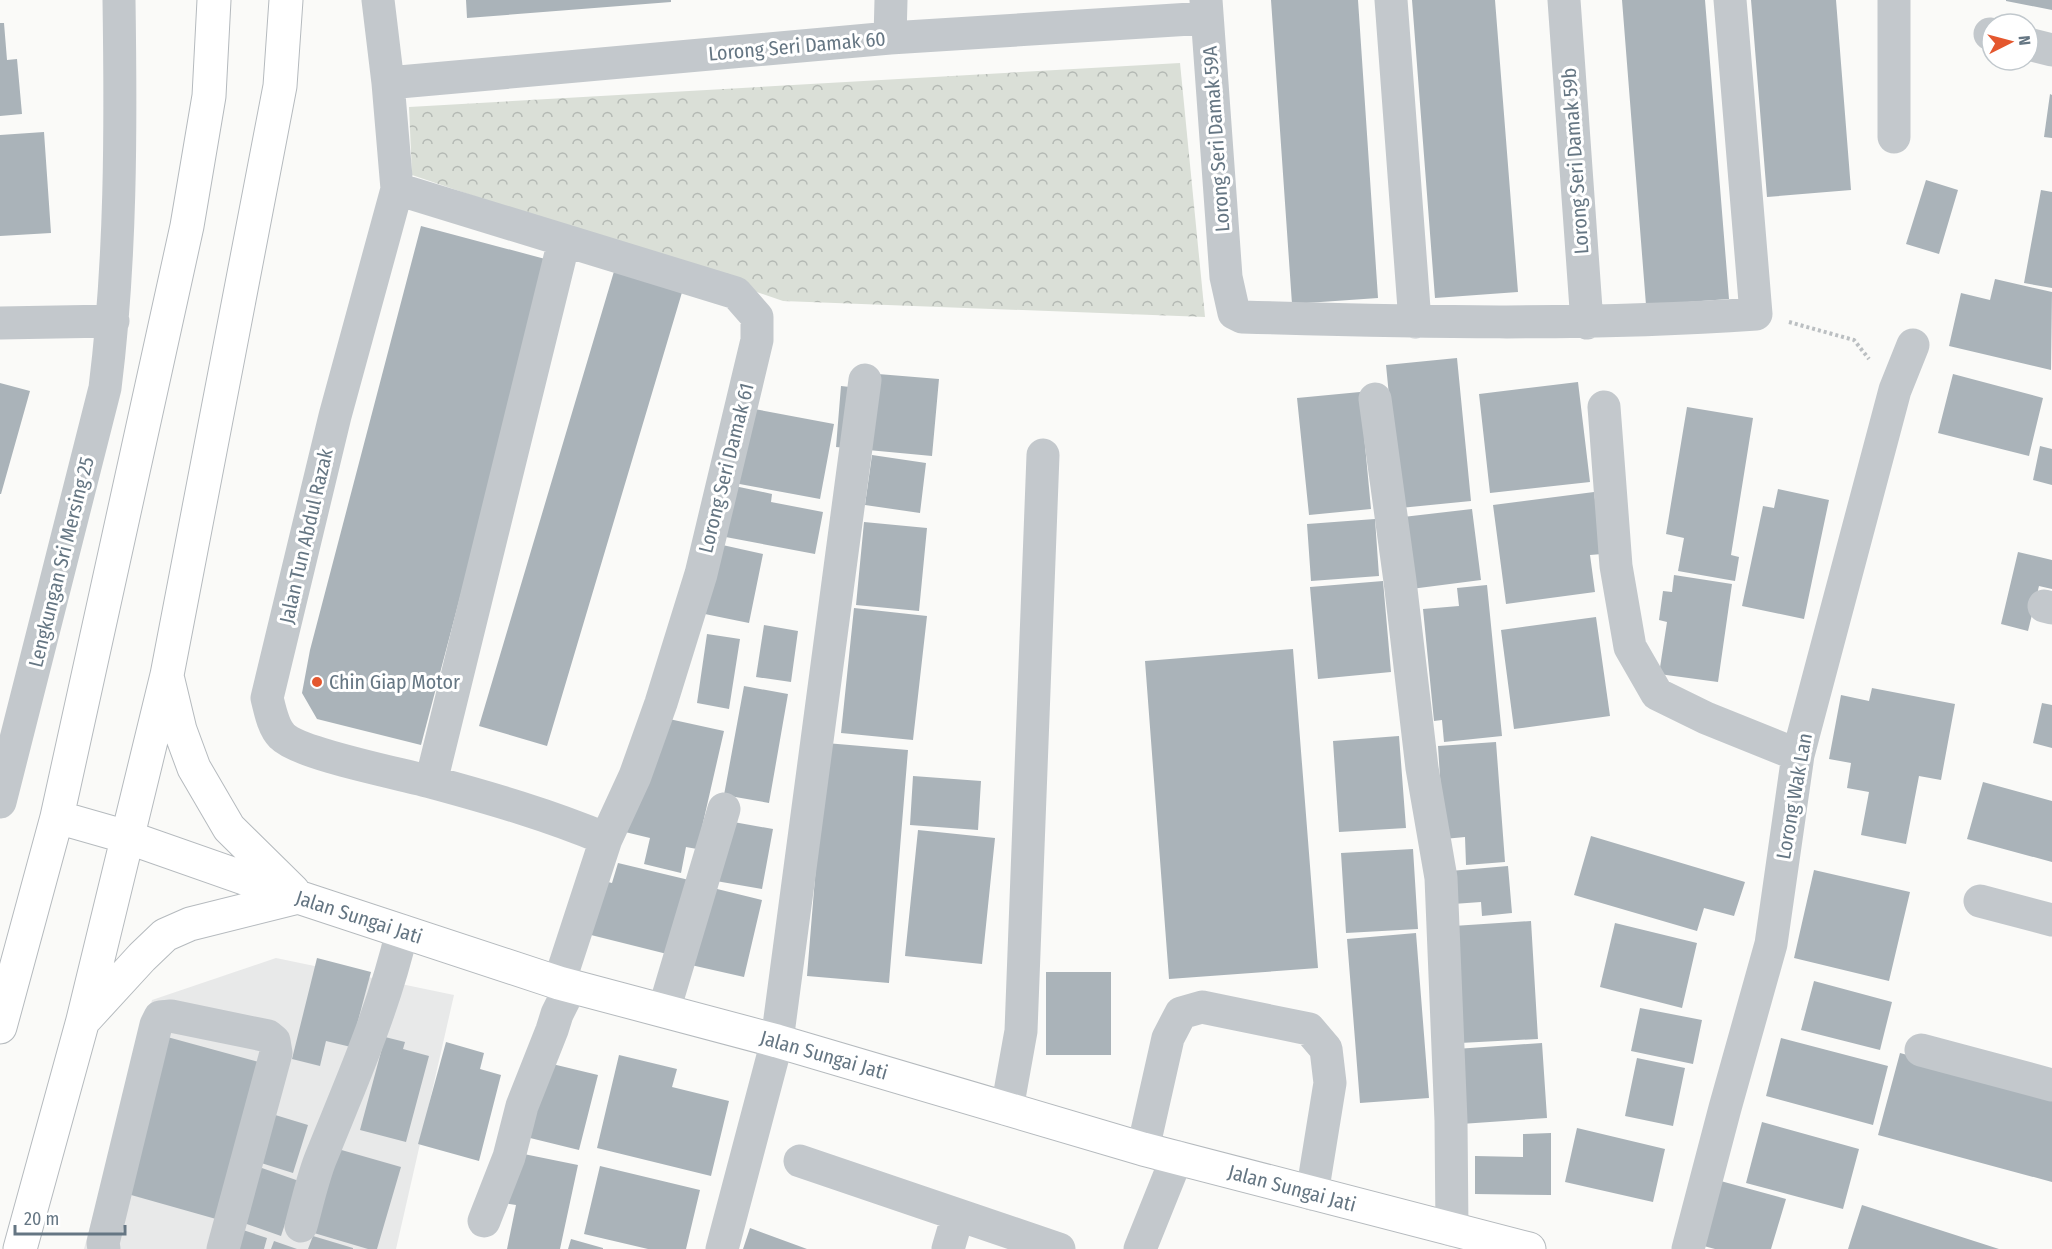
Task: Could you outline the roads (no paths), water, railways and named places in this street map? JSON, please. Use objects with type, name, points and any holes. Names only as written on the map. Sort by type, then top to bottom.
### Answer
[{"type":"main road","points":[[0,1027],[57,817],[187,226],[209,96],[214,0]]},
{"type":"main road","points":[[20,1249],[83,1020],[167,675],[280,86],[286,0]]},
{"type":"main road","points":[[167,675],[180,730],[194,768],[229,828],[298,897]]},
{"type":"main road","name":"Jalan Sungai Jati","points":[[57,817],[127,837],[402,931],[560,1003],[664,1011],[774,1053],[1007,1109],[1143,1149],[1529,1249]]},
{"type":"main road","points":[[83,1020],[165,935],[190,924],[298,897]]},
{"type":"street","name":"Lengkungan Sri Mersing 25","points":[[0,802],[8,739],[105,388],[114,321],[121,105],[119,0]]},
{"type":"street","name":"Jalan Tun Abdul Razak","points":[[378,0],[397,189],[335,416],[267,698],[272,718],[282,736],[302,749],[431,782],[563,821],[606,839]]},
{"type":"street","points":[[890,38],[891,0]]},
{"type":"street","points":[[1391,0],[1415,322],[1587,323],[1756,314],[1730,0]]},
{"type":"street","name":"Lorong Seri Damak 59b","points":[[1564,0],[1587,323]]},
{"type":"street","points":[[1894,0],[1894,137]]},
{"type":"street","name":"Lorong Seri Damak 60","points":[[388,83],[1206,9]]},
{"type":"street","name":"Lorong Seri Damak 59A","points":[[1206,9],[1226,277],[1234,313],[1242,317],[1415,322]]},
{"type":"street","name":"Lorong Seri Damak 61","points":[[397,189],[736,294],[757,317],[758,340],[700,574],[662,703],[635,776],[606,839],[560,1003],[522,1106],[510,1157],[484,1221]]},
{"type":"street","points":[[431,782],[564,241]]},
{"type":"street","points":[[0,323],[114,321]]},
{"type":"street","name":"Lorong Wak Lan","points":[[1688,1249],[1771,944],[1798,755],[1895,390],[1913,345]]},
{"type":"street","points":[[722,1249],[774,1053],[865,380]]},
{"type":"street","points":[[1375,399],[1400,581],[1422,768],[1441,878],[1451,1121],[1452,1230]]},
{"type":"street","points":[[1604,407],[1616,566],[1630,647],[1657,694],[1798,755]]},
{"type":"street","points":[[1007,1109],[1021,1031],[1043,455]]},
{"type":"street","points":[[664,1011],[724,809]]},
{"type":"street","points":[[1980,901],[2052,920]]},
{"type":"street","points":[[301,1226],[320,1162],[344,1105],[389,977],[402,931]]},
{"type":"street","points":[[1143,1149],[1168,1038],[1181,1013],[1202,1007],[1309,1029],[1326,1049],[1330,1083],[1312,1194]]},
{"type":"street","points":[[104,1249],[102,1243],[156,1025],[160,1017],[171,1016],[268,1036],[274,1041],[276,1053],[223,1249]]},
{"type":"street","points":[[1921,1050],[2052,1085]]},
{"type":"street","points":[[1146,1235],[1177,1157]]},
{"type":"street","points":[[800,1161],[1059,1249]]},
{"type":"street","points":[[948,1249],[958,1215]]},
{"type":"place","name":"Chin Giap Motor","points":[[317,682]]}]
